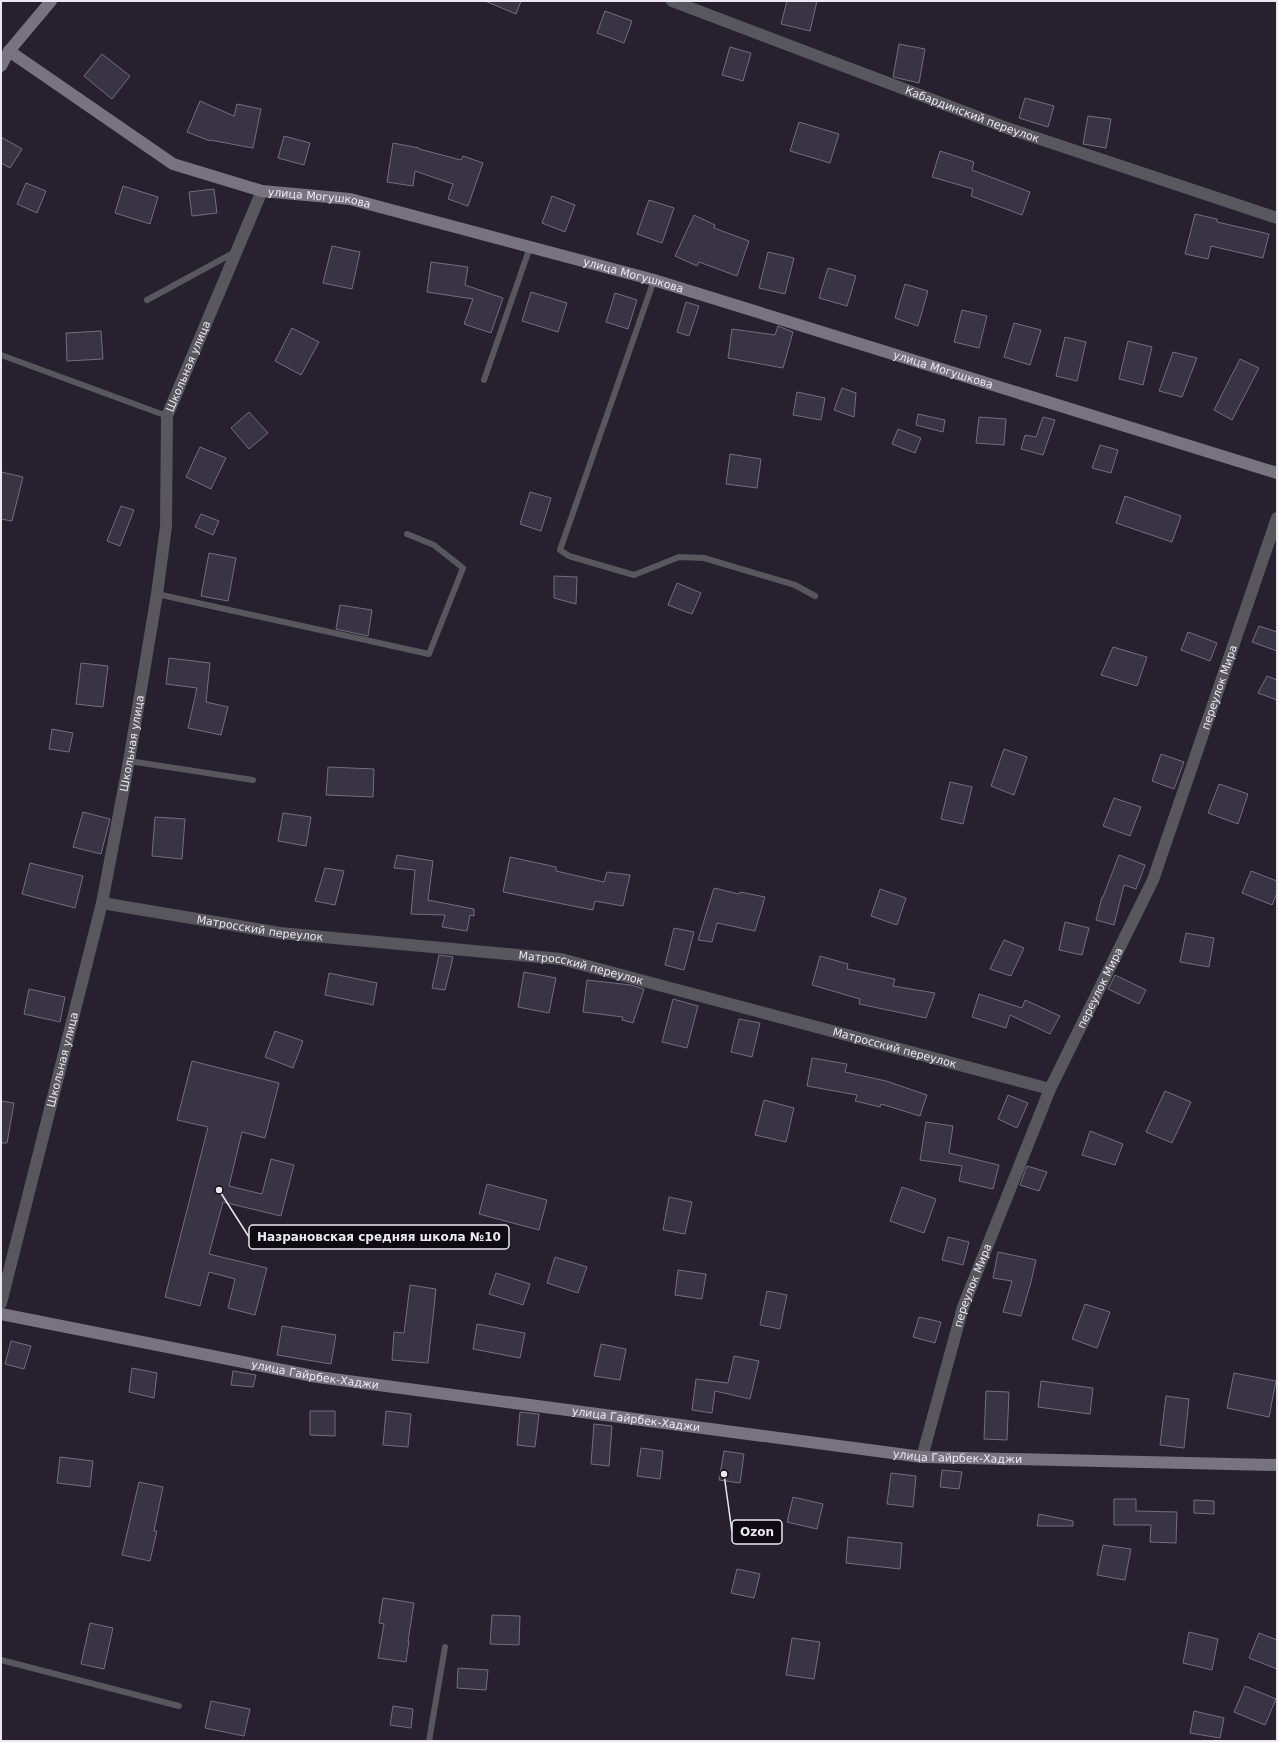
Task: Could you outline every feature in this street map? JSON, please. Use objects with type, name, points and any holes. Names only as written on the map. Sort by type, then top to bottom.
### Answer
[{"type":"street","points":[[1,66],[5,50],[51,1]]},
{"type":"street","name":"Кабардинский переулок","points":[[672,1],[1007,128],[1277,218]]},
{"type":"street","name":"улица Могушкова","points":[[5,50],[174,164],[262,191],[350,199],[654,280],[1277,473]]},
{"type":"street","name":"Школьная улица","points":[[1,1303],[102,903],[129,761],[157,594],[166,527],[167,416],[262,191]]},
{"type":"street","name":"переулок Мира","points":[[922,1457],[963,1307],[1050,1089],[1153,880],[1277,518]]},
{"type":"street","name":"Матросский переулок","points":[[102,903],[280,933],[561,959],[1050,1089]]},
{"type":"street","name":"улица Гайрбек-Хаджи","points":[[1,1314],[318,1377],[922,1457],[1277,1465]]},
{"type":"lane","points":[[484,380],[530,247]]},
{"type":"lane","points":[[147,300],[237,251]]},
{"type":"lane","points":[[654,280],[560,550],[569,556],[634,575],[679,557],[704,558],[795,585],[814,596]]},
{"type":"lane","points":[[1,355],[167,416]]},
{"type":"lane","points":[[157,594],[429,654],[463,568],[434,545],[407,534]]},
{"type":"lane","points":[[129,761],[253,780]]},
{"type":"lane","points":[[429,1741],[445,1647]]},
{"type":"lane","points":[[1,1660],[179,1706]]},
{"type":"building","points":[[485,1],[521,1],[516,14]]},
{"type":"building","points":[[787,1],[817,1],[810,31],[781,24]]},
{"type":"building","points":[[605,11],[632,21],[624,43],[597,33]]},
{"type":"building","points":[[899,44],[925,49],[919,83],[893,77]]},
{"type":"building","points":[[730,47],[751,53],[743,81],[722,75]]},
{"type":"building","points":[[102,54],[130,76],[112,99],[84,76]]},
{"type":"building","points":[[1025,98],[1054,106],[1048,127],[1019,118]]},
{"type":"building","points":[[200,101],[234,116],[237,104],[261,109],[253,148],[210,141],[187,132]]},
{"type":"building","points":[[1088,116],[1111,119],[1106,148],[1083,144]]},
{"type":"building","points":[[799,122],[839,134],[830,163],[790,151]]},
{"type":"building","points":[[284,136],[310,143],[304,165],[278,158]]},
{"type":"building","points":[[1,137],[22,149],[10,168],[1,163]]},
{"type":"building","points":[[393,143],[419,148],[461,160],[463,156],[483,163],[468,206],[448,199],[453,184],[415,171],[413,186],[387,182]]},
{"type":"building","points":[[940,151],[974,162],[972,170],[1030,192],[1022,215],[971,196],[973,189],[932,177]]},
{"type":"building","points":[[26,183],[46,191],[37,213],[17,204]]},
{"type":"building","points":[[123,186],[158,197],[150,224],[115,213]]},
{"type":"building","points":[[214,189],[217,213],[192,216],[189,192]]},
{"type":"building","points":[[552,196],[575,205],[565,232],[542,223]]},
{"type":"building","points":[[649,200],[674,208],[662,243],[637,234]]},
{"type":"building","points":[[1195,214],[1217,219],[1217,222],[1269,234],[1263,258],[1211,246],[1208,259],[1185,254]]},
{"type":"building","points":[[694,215],[715,225],[714,228],[749,241],[737,276],[699,262],[697,266],[675,256]]},
{"type":"building","points":[[332,246],[360,252],[352,289],[323,283]]},
{"type":"building","points":[[768,252],[794,258],[785,294],[759,288]]},
{"type":"building","points":[[431,262],[468,267],[465,285],[503,298],[491,333],[464,324],[473,299],[427,292]]},
{"type":"building","points":[[828,268],[856,276],[847,306],[819,298]]},
{"type":"building","points":[[905,284],[928,291],[918,326],[895,318]]},
{"type":"building","points":[[531,292],[567,303],[558,332],[522,321]]},
{"type":"building","points":[[615,293],[637,300],[628,329],[606,322]]},
{"type":"building","points":[[686,302],[699,306],[689,336],[677,332]]},
{"type":"building","points":[[962,310],[987,316],[979,348],[954,342]]},
{"type":"building","points":[[1014,323],[1041,330],[1030,365],[1004,357]]},
{"type":"building","points":[[778,326],[793,332],[783,368],[728,358],[732,329],[775,335]]},
{"type":"building","points":[[292,328],[319,342],[301,375],[275,361]]},
{"type":"building","points":[[101,331],[103,359],[67,361],[66,333]]},
{"type":"building","points":[[1065,337],[1086,342],[1077,381],[1056,376]]},
{"type":"building","points":[[1128,341],[1152,347],[1143,385],[1119,379]]},
{"type":"building","points":[[1173,352],[1197,358],[1182,397],[1159,391]]},
{"type":"building","points":[[1240,359],[1259,368],[1232,420],[1214,410]]},
{"type":"building","points":[[842,388],[856,393],[854,417],[834,410]]},
{"type":"building","points":[[797,392],[825,398],[821,420],[793,415]]},
{"type":"building","points":[[249,412],[268,433],[249,449],[231,428]]},
{"type":"building","points":[[918,414],[945,420],[943,432],[916,425]]},
{"type":"building","points":[[979,417],[1006,419],[1004,445],[976,443]]},
{"type":"building","points":[[1043,417],[1055,420],[1043,455],[1021,449],[1025,435],[1036,437]]},
{"type":"building","points":[[898,429],[921,438],[915,453],[892,444]]},
{"type":"building","points":[[1100,445],[1118,450],[1111,473],[1092,468]]},
{"type":"building","points":[[200,447],[226,458],[211,489],[186,477]]},
{"type":"building","points":[[730,454],[761,459],[757,488],[726,484]]},
{"type":"building","points":[[1,472],[23,477],[12,521],[1,519]]},
{"type":"building","points":[[530,492],[551,498],[541,531],[520,524]]},
{"type":"building","points":[[1125,496],[1181,516],[1172,542],[1116,523]]},
{"type":"building","points":[[121,506],[134,510],[120,546],[107,541]]},
{"type":"building","points":[[201,514],[219,521],[213,535],[195,527]]},
{"type":"building","points":[[209,553],[236,558],[228,601],[201,596]]},
{"type":"building","points":[[554,576],[577,577],[576,604],[554,598]]},
{"type":"building","points":[[677,583],[701,593],[692,614],[668,605]]},
{"type":"building","points":[[340,605],[372,610],[368,636],[336,629]]},
{"type":"building","points":[[1259,626],[1277,632],[1277,651],[1252,642]]},
{"type":"building","points":[[1188,632],[1217,643],[1210,661],[1181,650]]},
{"type":"building","points":[[1113,647],[1147,657],[1137,686],[1101,675]]},
{"type":"building","points":[[169,658],[210,663],[206,702],[228,707],[221,735],[188,728],[197,688],[166,684]]},
{"type":"building","points":[[81,663],[108,666],[103,707],[76,704]]},
{"type":"building","points":[[1267,676],[1277,680],[1277,700],[1258,693]]},
{"type":"building","points":[[52,729],[73,733],[69,752],[49,749]]},
{"type":"building","points":[[1004,749],[1027,757],[1014,795],[991,786]]},
{"type":"building","points":[[1161,754],[1184,762],[1174,789],[1152,781]]},
{"type":"building","points":[[328,767],[374,769],[373,797],[326,795]]},
{"type":"building","points":[[950,782],[972,787],[963,824],[941,819]]},
{"type":"building","points":[[1219,784],[1248,794],[1238,824],[1208,813]]},
{"type":"building","points":[[1114,798],[1141,807],[1130,836],[1103,826]]},
{"type":"building","points":[[83,812],[110,819],[101,854],[73,847]]},
{"type":"building","points":[[283,813],[311,817],[306,846],[278,841]]},
{"type":"building","points":[[155,817],[185,819],[182,859],[152,856]]},
{"type":"building","points":[[397,855],[433,861],[428,900],[474,909],[474,916],[470,915],[467,931],[442,927],[445,915],[411,914],[415,870],[394,868]]},
{"type":"building","points":[[1119,855],[1145,865],[1136,889],[1124,885],[1114,925],[1096,920],[1102,897]]},
{"type":"building","points":[[510,857],[556,867],[556,871],[604,882],[607,872],[630,875],[623,906],[595,901],[593,910],[503,892]]},
{"type":"building","points":[[30,863],[83,876],[75,908],[22,894]]},
{"type":"building","points":[[325,868],[344,871],[335,905],[315,901]]},
{"type":"building","points":[[1251,871],[1277,881],[1277,893],[1272,905],[1242,893]]},
{"type":"building","points":[[714,888],[739,894],[740,892],[765,897],[755,931],[717,923],[712,942],[698,940]]},
{"type":"building","points":[[880,889],[906,898],[897,925],[871,916]]},
{"type":"building","points":[[1065,922],[1089,928],[1082,955],[1059,950]]},
{"type":"building","points":[[674,928],[694,932],[684,970],[665,965]]},
{"type":"building","points":[[1186,933],[1214,938],[1209,967],[1180,962]]},
{"type":"building","points":[[1004,940],[1024,948],[1011,976],[990,969]]},
{"type":"building","points":[[439,955],[453,957],[445,990],[432,988]]},
{"type":"building","points":[[820,956],[848,964],[847,969],[895,979],[893,986],[935,993],[926,1018],[859,1004],[860,999],[812,985]]},
{"type":"building","points":[[524,972],[556,978],[549,1013],[518,1007]]},
{"type":"building","points":[[329,973],[377,983],[373,1005],[325,995]]},
{"type":"building","points":[[1115,975],[1146,990],[1139,1004],[1108,989]]},
{"type":"building","points":[[587,980],[631,985],[644,989],[633,1023],[622,1020],[623,1017],[583,1012]]},
{"type":"building","points":[[29,989],[65,997],[60,1022],[24,1014]]},
{"type":"building","points":[[979,994],[1022,1008],[1025,1000],[1060,1016],[1050,1034],[1010,1015],[1006,1028],[972,1017]]},
{"type":"building","points":[[673,999],[698,1006],[687,1048],[662,1042]]},
{"type":"building","points":[[739,1019],[760,1023],[752,1057],[731,1052]]},
{"type":"building","points":[[275,1031],[303,1041],[293,1068],[265,1057]]},
{"type":"building","points":[[812,1058],[847,1064],[845,1072],[886,1081],[927,1095],[920,1116],[881,1104],[880,1107],[855,1101],[857,1095],[807,1086]]},
{"type":"building","points":[[192,1061],[279,1083],[265,1138],[242,1132],[229,1186],[262,1194],[271,1159],[294,1165],[281,1216],[223,1202],[209,1254],[267,1268],[255,1315],[228,1308],[235,1279],[209,1272],[200,1306],[165,1297],[208,1127],[177,1120]]},
{"type":"building","points":[[1165,1091],[1191,1102],[1172,1143],[1146,1132]]},
{"type":"building","points":[[1008,1095],[1028,1103],[1017,1128],[998,1119]]},
{"type":"building","points":[[764,1100],[794,1108],[786,1142],[755,1135]]},
{"type":"building","points":[[1,1101],[14,1103],[7,1143],[1,1143]]},
{"type":"building","points":[[926,1122],[953,1126],[949,1153],[999,1165],[993,1189],[959,1181],[962,1166],[920,1160]]},
{"type":"building","points":[[1090,1131],[1123,1144],[1115,1165],[1082,1155]]},
{"type":"building","points":[[1027,1166],[1047,1172],[1039,1191],[1020,1185]]},
{"type":"building","points":[[487,1184],[547,1200],[539,1230],[479,1214]]},
{"type":"building","points":[[902,1187],[936,1199],[924,1233],[890,1221]]},
{"type":"building","points":[[669,1197],[692,1202],[685,1234],[663,1230]]},
{"type":"building","points":[[948,1237],[969,1242],[963,1265],[942,1260]]},
{"type":"building","points":[[998,1252],[1036,1260],[1021,1316],[1003,1312],[1012,1281],[993,1278]]},
{"type":"building","points":[[555,1257],[587,1267],[578,1293],[547,1283]]},
{"type":"building","points":[[678,1270],[706,1274],[702,1299],[675,1295]]},
{"type":"building","points":[[496,1273],[530,1284],[523,1305],[489,1294]]},
{"type":"building","points":[[410,1285],[436,1289],[428,1363],[392,1360],[394,1332],[404,1333]]},
{"type":"building","points":[[767,1291],[787,1295],[780,1329],[760,1325]]},
{"type":"building","points":[[1085,1304],[1110,1312],[1097,1348],[1072,1339]]},
{"type":"building","points":[[919,1317],[941,1322],[935,1343],[913,1337]]},
{"type":"building","points":[[477,1324],[525,1333],[520,1358],[473,1349]]},
{"type":"building","points":[[282,1326],[336,1335],[331,1364],[277,1355]]},
{"type":"building","points":[[11,1341],[31,1346],[24,1369],[5,1364]]},
{"type":"building","points":[[601,1344],[626,1349],[620,1380],[594,1376]]},
{"type":"building","points":[[734,1356],[759,1361],[750,1399],[715,1391],[712,1413],[692,1410],[696,1379],[728,1383]]},
{"type":"building","points":[[132,1368],[157,1373],[154,1398],[129,1392]]},
{"type":"building","points":[[233,1371],[256,1375],[253,1387],[231,1385]]},
{"type":"building","points":[[1234,1373],[1276,1381],[1269,1417],[1227,1408]]},
{"type":"building","points":[[1041,1381],[1093,1388],[1090,1414],[1038,1407]]},
{"type":"building","points":[[986,1391],[1009,1392],[1007,1440],[984,1439]]},
{"type":"building","points":[[1166,1396],[1189,1399],[1184,1448],[1160,1445]]},
{"type":"building","points":[[310,1411],[335,1411],[335,1436],[310,1435]]},
{"type":"building","points":[[386,1411],[411,1414],[408,1447],[383,1445]]},
{"type":"building","points":[[520,1412],[539,1414],[535,1447],[517,1445]]},
{"type":"building","points":[[594,1424],[612,1426],[609,1466],[591,1464]]},
{"type":"building","points":[[641,1448],[663,1451],[660,1479],[637,1476]]},
{"type":"building","points":[[724,1451],[744,1454],[740,1483],[719,1480]]},
{"type":"building","points":[[60,1457],[93,1461],[90,1487],[57,1483]]},
{"type":"building","points":[[942,1470],[962,1472],[959,1489],[940,1487]]},
{"type":"building","points":[[891,1473],[916,1476],[913,1507],[887,1504]]},
{"type":"building","points":[[139,1482],[163,1487],[154,1531],[157,1531],[150,1561],[122,1555]]},
{"type":"building","points":[[793,1497],[823,1504],[817,1529],[787,1522]]},
{"type":"building","points":[[1114,1499],[1136,1499],[1136,1511],[1177,1512],[1176,1543],[1150,1542],[1151,1525],[1114,1525]]},
{"type":"building","points":[[1194,1500],[1214,1501],[1214,1514],[1194,1513]]},
{"type":"building","points":[[1039,1514],[1073,1521],[1073,1526],[1037,1526]]},
{"type":"building","points":[[848,1537],[902,1543],[900,1569],[846,1563]]},
{"type":"building","points":[[1103,1545],[1131,1549],[1125,1580],[1097,1575]]},
{"type":"building","points":[[737,1569],[760,1574],[754,1598],[731,1593]]},
{"type":"building","points":[[383,1598],[414,1603],[406,1662],[378,1658],[384,1624],[379,1623]]},
{"type":"building","points":[[492,1615],[520,1616],[519,1645],[490,1644]]},
{"type":"building","points":[[90,1623],[113,1628],[104,1669],[81,1664]]},
{"type":"building","points":[[1189,1632],[1218,1639],[1212,1670],[1183,1663]]},
{"type":"building","points":[[1259,1633],[1277,1640],[1277,1669],[1249,1658]]},
{"type":"building","points":[[792,1638],[820,1642],[814,1679],[786,1675]]},
{"type":"building","points":[[458,1668],[488,1670],[486,1690],[457,1688]]},
{"type":"building","points":[[1245,1686],[1276,1699],[1265,1725],[1234,1712]]},
{"type":"building","points":[[211,1701],[250,1709],[244,1736],[205,1728]]},
{"type":"building","points":[[393,1706],[413,1709],[411,1728],[390,1725]]},
{"type":"building","points":[[1194,1711],[1224,1718],[1220,1738],[1190,1733]]},
{"type":"place","name":"Назрановская средняя школа №10","points":[[219,1190]]},
{"type":"place","name":"Ozon","points":[[724,1474]]}]
